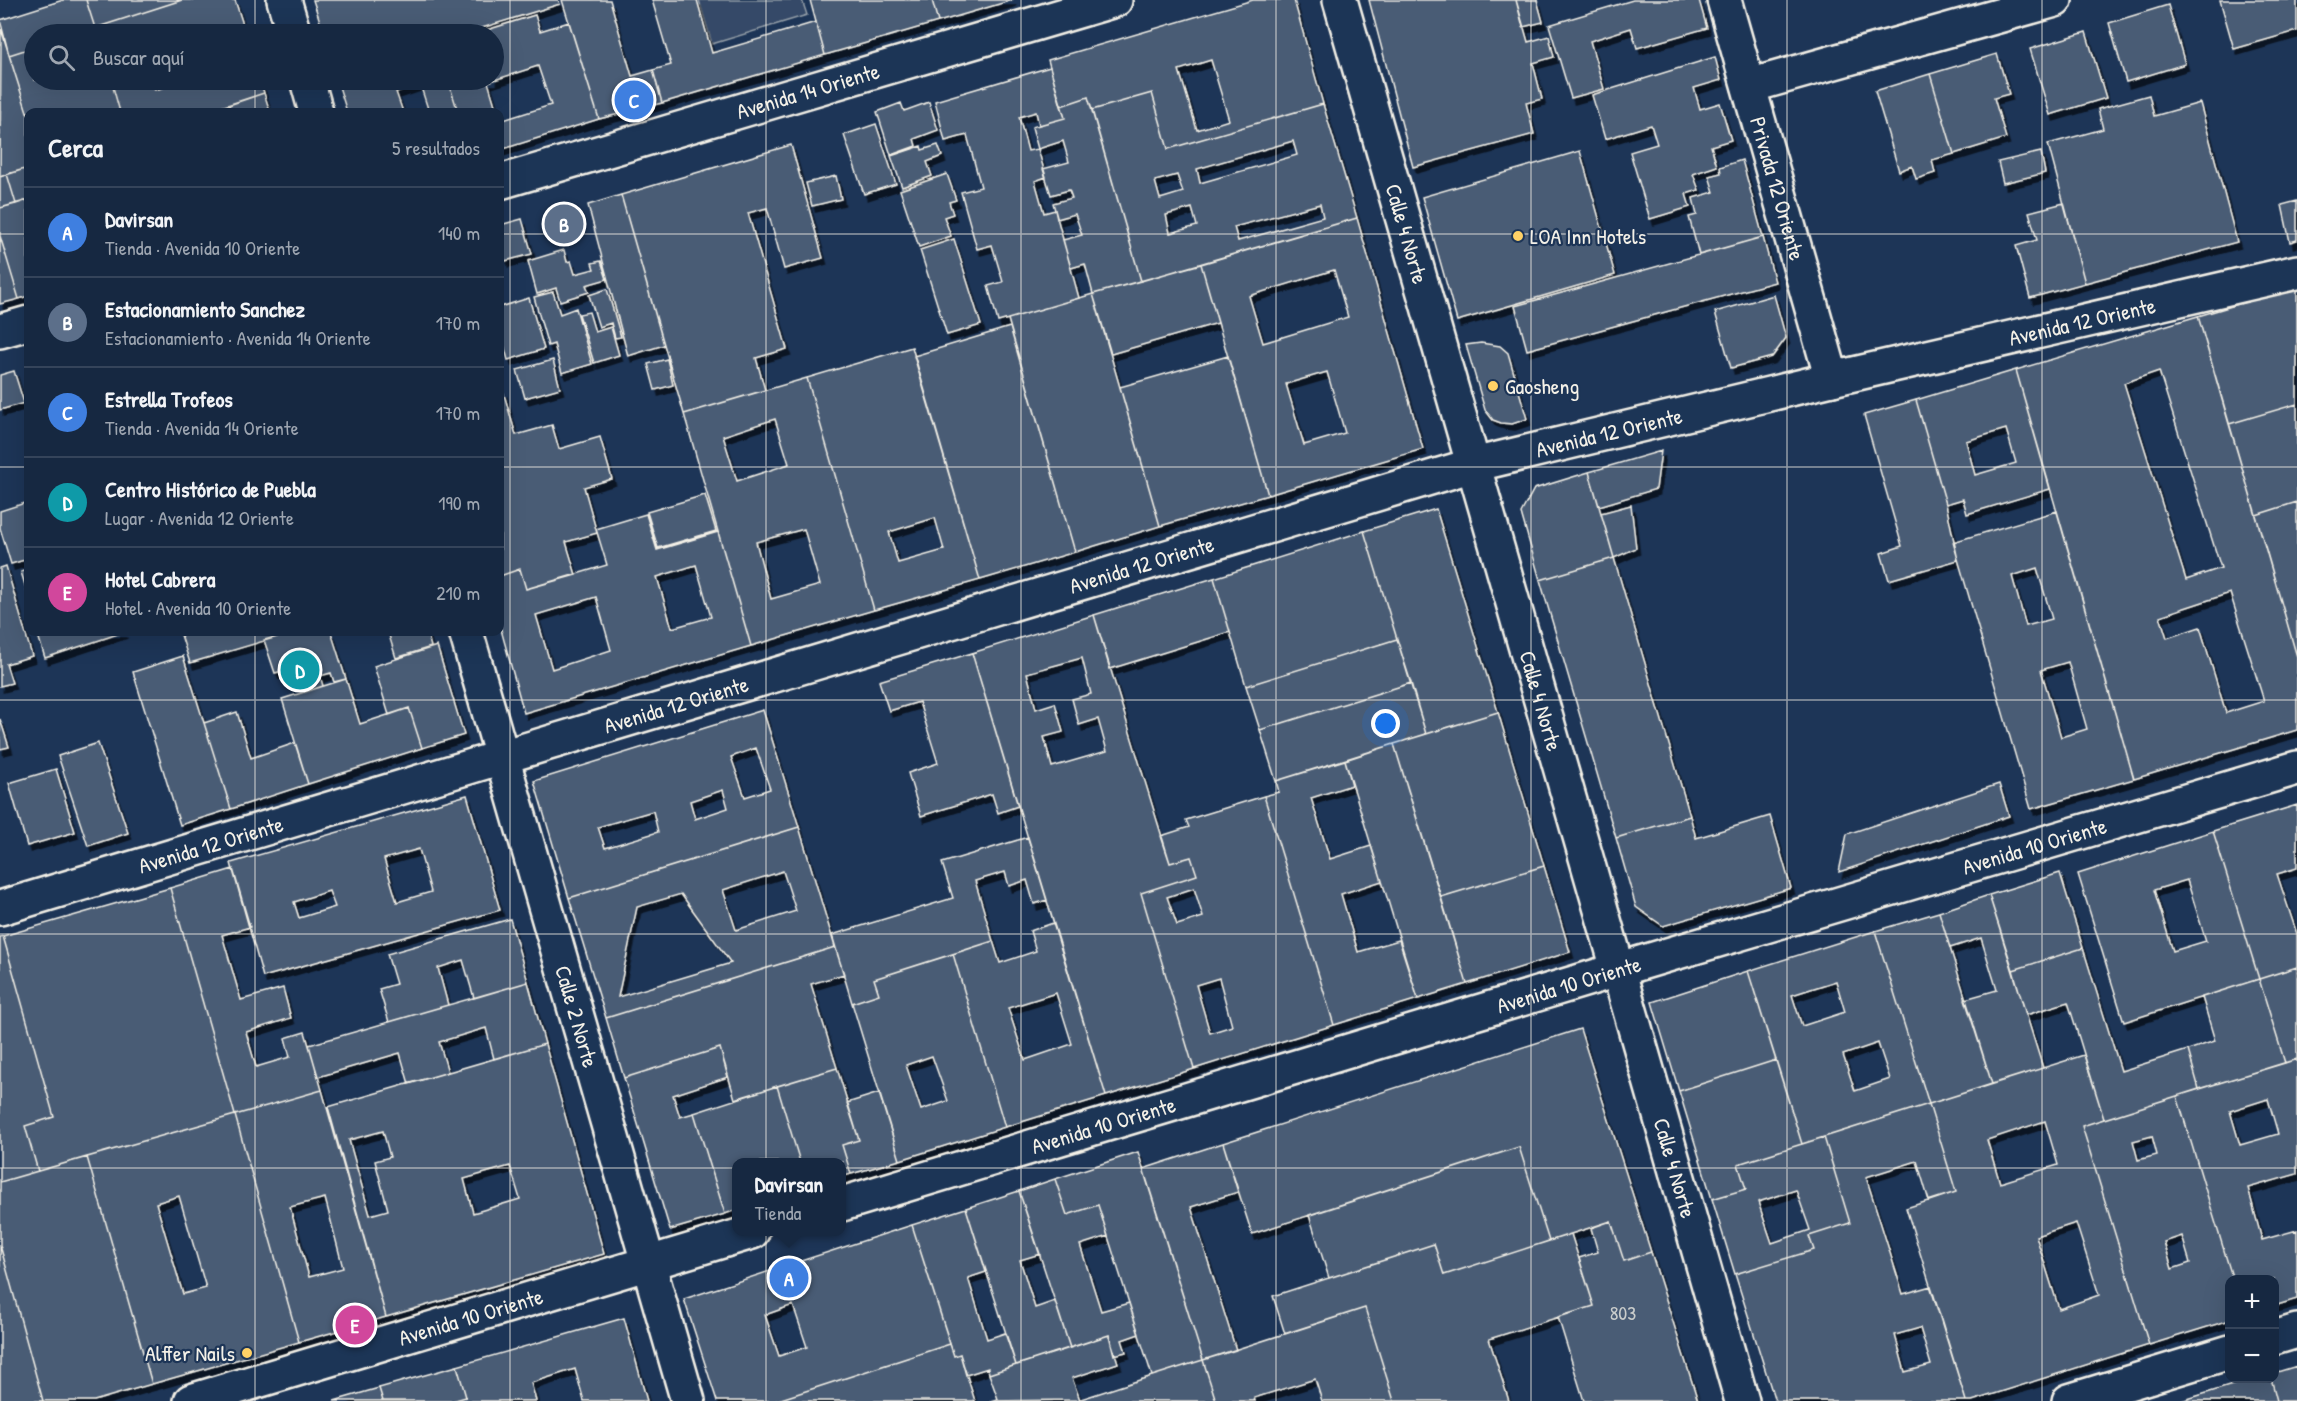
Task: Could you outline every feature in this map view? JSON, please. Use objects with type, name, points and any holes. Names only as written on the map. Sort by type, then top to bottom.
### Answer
[{"type":"main road","points":[[284,0],[291,24]]},
{"type":"main road","name":"Avenida 14 Oriente","points":[[504,181],[1115,0]]},
{"type":"main road","name":"Calle 4 Norte","points":[[1340,0],[1617,970],[1743,1401]]},
{"type":"main road","name":"Privada 12 Oriente","points":[[1724,0],[1832,379]]},
{"type":"main road","points":[[1749,86],[2055,0]]},
{"type":"main road","points":[[310,90],[315,108]]},
{"type":"main road","name":"Avenida 12 Oriente","points":[[0,909],[1473,465],[1832,379],[2297,272]]},
{"type":"main road","points":[[0,331],[24,324]]},
{"type":"main road","name":"Calle 2 Norte","points":[[467,636],[688,1401]]},
{"type":"main road","name":"Avenida 10 Oriente","points":[[846,1203],[2297,768]]},
{"type":"main road","name":"Avenida 10 Oriente","points":[[190,1401],[739,1236]]},
{"type":"main road","points":[[2279,1336],[2297,1331]]},
{"type":"main road","points":[[2069,1401],[2225,1353]]},
{"type":"shaded area","points":[[699,0],[802,0],[807,15],[712,44]]},
{"type":"building","points":[[63,0],[86,0],[94,24],[24,24],[24,50],[9,55],[0,20]]},
{"type":"building","points":[[86,0],[182,0],[107,24],[94,24]]},
{"type":"building","points":[[182,0],[235,0],[243,24],[107,24]]},
{"type":"building","points":[[313,0],[558,0],[560,4],[495,24],[321,24]]},
{"type":"building","points":[[562,0],[610,0],[632,76],[653,70],[662,103],[599,119]]},
{"type":"building","points":[[652,0],[697,0],[712,53],[816,22],[825,55],[662,103],[653,70],[671,65]]},
{"type":"building","points":[[810,0],[932,0],[938,22],[825,55]]},
{"type":"building","points":[[932,0],[1013,0],[938,22]]},
{"type":"building","points":[[1253,0],[1294,0],[1323,104],[1168,149],[1152,93],[1092,110],[1088,97],[1061,106],[1048,60]],"holes":[[[1211,60],[1229,120],[1197,130],[1179,70]]]},
{"type":"building","points":[[1369,0],[1516,0],[1528,42],[1549,36],[1554,57],[1533,63],[1542,99],[1526,103],[1534,134],[1413,167]]},
{"type":"building","points":[[1516,0],[1537,0],[1543,22],[1523,27]]},
{"type":"building","points":[[1633,0],[1699,0],[1707,28],[1637,48],[1631,28],[1590,41],[1604,89],[1571,98],[1549,25]]},
{"type":"building","points":[[2220,0],[2297,0],[2297,31],[2234,49]]},
{"type":"building","points":[[2168,5],[2185,64],[2126,82],[2109,23]]},
{"type":"building","points":[[535,15],[540,31],[569,22],[599,119],[504,149],[504,120],[551,105],[538,66],[504,77],[504,25]]},
{"type":"building","points":[[1,29],[26,108],[24,108],[24,169],[0,177]]},
{"type":"building","points":[[2086,32],[2106,98],[2050,115],[2030,49]]},
{"type":"building","points":[[24,50],[24,90],[114,90],[119,108],[26,108],[9,55]]},
{"type":"building","points":[[1997,54],[2009,94],[1994,98],[2006,138],[1954,154],[1930,74]]},
{"type":"building","points":[[1715,57],[1721,80],[1694,88],[1700,109],[1720,103],[1731,140],[1711,146],[1717,166],[1693,174],[1699,190],[1686,194],[1690,207],[1650,219],[1630,152],[1657,144],[1651,125],[1605,139],[1592,95]]},
{"type":"building","points":[[1050,67],[1065,118],[1039,125],[1036,112],[1019,117],[1028,151],[1038,149],[1046,177],[1035,181],[1044,213],[1055,210],[1079,298],[998,322],[988,286],[1003,282],[992,245],[977,249],[961,192],[981,187],[967,135],[945,141],[935,101]]},
{"type":"building","points":[[1930,74],[1954,154],[1932,160],[1935,173],[1916,179],[1912,166],[1899,171],[1875,91]]},
{"type":"building","points":[[114,90],[263,90],[264,93],[218,108],[119,108]]},
{"type":"building","points":[[340,90],[402,90],[396,92],[402,108],[346,108]]},
{"type":"building","points":[[422,90],[451,90],[457,108],[428,108]]},
{"type":"building","points":[[451,90],[490,90],[496,108],[457,108]]},
{"type":"building","points":[[264,93],[269,108],[230,108],[229,105]]},
{"type":"building","points":[[1152,93],[1168,149],[1323,104],[1357,218],[1141,281],[1092,110]],"holes":[[[1293,141],[1297,155],[1200,183],[1197,169]],[[1177,175],[1183,192],[1160,199],[1155,181]],[[1320,204],[1323,217],[1238,241],[1234,227]],[[1192,208],[1197,226],[1170,233],[1166,215]]]},
{"type":"building","points":[[2149,95],[2154,116],[2200,103],[2237,242],[2085,283],[2048,144],[2103,129],[2098,109]]},
{"type":"building","points":[[1088,97],[1141,281],[1093,294],[1085,264],[1071,268],[1063,240],[1082,235],[1075,214],[1057,219],[1053,203],[1072,198],[1069,190],[1051,195],[1043,169],[1069,162],[1063,141],[1038,149],[1032,127],[1065,118],[1061,106]]},
{"type":"building","points":[[929,102],[938,130],[914,139],[916,146],[891,155],[877,112],[901,103],[904,111]]},
{"type":"building","points":[[876,124],[896,184],[864,194],[844,135]]},
{"type":"building","points":[[791,145],[823,258],[784,269],[767,208],[748,213],[787,349],[756,358],[765,390],[684,414],[621,195]]},
{"type":"building","points":[[938,145],[942,156],[927,162],[932,176],[902,187],[891,156],[921,146],[922,150]]},
{"type":"building","name":"LOA Inn Hotels","points":[[1580,151],[1615,275],[1457,321],[1422,197]]},
{"type":"building","points":[[2041,152],[2045,173],[2003,183],[1998,162]]},
{"type":"building","points":[[1742,160],[1763,237],[1699,255],[1689,217],[1697,215],[1693,198],[1714,192],[1709,176],[1721,173],[1720,167]]},
{"type":"building","points":[[24,169],[24,201],[16,204],[7,174]]},
{"type":"building","points":[[7,174],[16,204],[0,208],[0,177]]},
{"type":"building","points":[[947,174],[956,200],[949,202],[953,214],[944,217],[951,236],[919,247],[900,190]]},
{"type":"building","points":[[836,176],[841,199],[812,206],[806,183]]},
{"type":"building","points":[[621,195],[664,345],[628,356],[588,205]]},
{"type":"building","points":[[24,201],[24,297],[19,299],[0,236],[0,208]]},
{"type":"building","points":[[2297,201],[2297,240],[2290,242],[2282,205]]},
{"type":"building","points":[[2064,203],[2085,283],[2030,298],[2016,246],[2037,240],[2029,212]]},
{"type":"building","points":[[1357,218],[1423,449],[1268,495],[1201,264]],"holes":[[[1334,270],[1348,317],[1263,343],[1249,296]],[[1327,372],[1345,433],[1304,445],[1286,384]]]},
{"type":"building","points":[[522,219],[532,254],[505,261],[504,224]]},
{"type":"building","points":[[0,236],[19,299],[0,304]]},
{"type":"building","points":[[1763,237],[1775,282],[1527,350],[1515,306]]},
{"type":"building","points":[[954,239],[981,325],[947,335],[920,250]]},
{"type":"building","points":[[564,250],[567,262],[571,261],[575,274],[594,269],[592,263],[601,261],[607,279],[586,285],[589,292],[560,301],[556,288],[537,294],[528,261]]},
{"type":"building","points":[[1201,264],[1218,323],[1111,354],[1093,294]]},
{"type":"building","points":[[2297,287],[2297,404],[2229,424],[2198,316]]},
{"type":"building","points":[[607,289],[621,337],[615,338],[611,323],[599,327],[589,295]]},
{"type":"building","points":[[553,292],[560,314],[576,308],[592,364],[562,373],[554,344],[548,346],[534,297]]},
{"type":"building","points":[[1093,294],[1160,526],[1075,552],[1008,319]]},
{"type":"building","points":[[1774,295],[1786,338],[1772,357],[1731,368],[1715,312]]},
{"type":"building","points":[[529,298],[544,349],[508,360],[504,345],[504,306]]},
{"type":"building","points":[[589,312],[595,332],[611,327],[619,355],[594,363],[579,314]]},
{"type":"building","points":[[2198,316],[2297,657],[2297,730],[2134,779],[2016,370]],"holes":[[[2159,371],[2221,568],[2186,580],[2124,383]],[[2230,593],[2264,701],[2226,713],[2200,627],[2167,638],[2160,616]]]},
{"type":"building","points":[[1010,327],[1075,552],[980,580],[914,356]]},
{"type":"building","points":[[1481,343],[1500,346],[1508,353],[1527,419],[1512,424],[1501,423],[1493,420],[1485,410],[1466,345]]},
{"type":"building","points":[[912,347],[980,580],[874,610],[807,378]],"holes":[[[935,518],[944,550],[898,563],[889,532]]]},
{"type":"building","points":[[1228,356],[1268,495],[1160,526],[1120,387]]},
{"type":"building","points":[[667,359],[673,385],[655,390],[648,364]]},
{"type":"building","points":[[553,360],[560,388],[525,398],[517,370]]},
{"type":"building","points":[[2016,370],[2050,489],[1967,514],[1963,499],[1946,504],[1916,400]],"holes":[[[2006,429],[2016,463],[1975,475],[1966,441]]]},
{"type":"building","points":[[14,371],[24,403],[0,410],[0,375]]},
{"type":"building","points":[[807,378],[874,610],[751,646],[684,414]],"holes":[[[775,419],[789,464],[737,481],[723,436]],[[804,529],[820,585],[771,599],[756,542]]]},
{"type":"building","points":[[504,394],[516,435],[552,425],[559,449],[600,437],[612,479],[584,487],[597,533],[566,542],[576,575],[526,589],[520,569],[504,575]]},
{"type":"building","points":[[1916,400],[1946,504],[1958,560],[1889,580],[1881,553],[1902,546],[1864,415]]},
{"type":"building","points":[[2297,404],[2297,502],[2256,515],[2229,424]]},
{"type":"building","points":[[1661,451],[1656,489],[1599,506],[1589,472]]},
{"type":"building","points":[[1589,472],[1614,558],[1540,580],[1521,513],[1534,489]]},
{"type":"building","points":[[705,495],[716,531],[658,548],[647,512]]},
{"type":"building","points":[[2297,502],[2297,657],[2256,515]]},
{"type":"building","points":[[24,503],[24,560],[11,564],[0,528],[0,511]]},
{"type":"building","points":[[1631,505],[1636,548],[1614,558],[1601,513]]},
{"type":"building","points":[[1436,509],[1498,712],[1426,734],[1364,531]]},
{"type":"building","points":[[2057,511],[2134,779],[2031,809],[1953,542]],"holes":[[[2037,568],[2052,619],[2026,626],[2012,576]],[[2068,662],[2087,729],[2061,737],[2041,670]]]},
{"type":"building","points":[[646,514],[657,550],[718,532],[751,646],[524,713],[503,636],[504,575],[520,569],[526,589],[607,565],[596,529]],"holes":[[[696,565],[711,617],[672,628],[657,577]],[[596,597],[611,650],[552,669],[536,615]]]},
{"type":"building","points":[[1364,531],[1397,639],[1246,686],[1214,578]]},
{"type":"building","points":[[1614,558],[1690,816],[1616,838],[1540,580]]},
{"type":"building","points":[[6,566],[24,628],[24,636],[26,636],[32,656],[6,664],[12,683],[0,686],[0,568]]},
{"type":"building","points":[[1214,578],[1230,632],[1110,669],[1094,615]]},
{"type":"building","points":[[1094,615],[1170,863],[1191,857],[1197,875],[1141,893],[1194,1069],[1106,1096],[972,653]],"holes":[[[1082,658],[1091,694],[1072,699],[1079,725],[1098,719],[1107,751],[1052,767],[1044,737],[1063,732],[1055,703],[1036,709],[1027,673]]]},
{"type":"building","points":[[38,636],[112,636],[45,658]]},
{"type":"building","points":[[181,636],[281,636],[190,663]]},
{"type":"building","points":[[279,636],[332,636],[346,679],[334,682],[331,673],[320,676],[323,686],[305,692],[296,667],[275,673],[264,640]]},
{"type":"building","points":[[389,636],[428,636],[431,647],[396,658]]},
{"type":"building","points":[[1397,639],[1411,683],[1260,730],[1246,686]]},
{"type":"building","points":[[437,646],[464,735],[422,748],[409,708],[389,715],[374,666]]},
{"type":"building","points":[[972,653],[1018,806],[998,813],[992,794],[921,816],[908,773],[938,763],[919,702],[889,711],[879,681]]},
{"type":"building","points":[[183,656],[231,809],[180,825],[133,672]]},
{"type":"building","points":[[346,679],[360,724],[409,708],[422,748],[308,784],[282,699]]},
{"type":"building","points":[[1411,683],[1426,734],[1276,781],[1260,730]]},
{"type":"building","points":[[763,710],[799,827],[569,898],[534,781]],"holes":[[[756,748],[770,789],[745,797],[731,757]],[[723,790],[728,808],[695,819],[690,801]],[[653,811],[658,832],[605,848],[598,827]]]},
{"type":"building","points":[[237,712],[251,758],[295,743],[308,784],[231,809],[204,723]]},
{"type":"building","points":[[1498,712],[1544,866],[1441,897],[1394,744]]},
{"type":"building","points":[[0,719],[9,747],[0,749]]},
{"type":"building","points":[[98,743],[128,833],[88,846],[58,756]]},
{"type":"building","points":[[1394,744],[1467,984],[1418,999],[1345,760]]},
{"type":"building","points":[[1345,760],[1352,785],[1311,798],[1330,859],[1371,846],[1382,881],[1341,894],[1358,952],[1399,940],[1418,999],[1334,1025],[1264,796],[1279,792],[1276,781]]},
{"type":"building","points":[[56,769],[75,832],[27,846],[9,783]]},
{"type":"building","points":[[1999,784],[2009,816],[1839,872],[1847,834]]},
{"type":"building","points":[[467,795],[500,910],[263,977],[231,863]],"holes":[[[419,849],[431,892],[397,902],[384,859]],[[329,891],[335,907],[299,918],[294,902]]]},
{"type":"building","points":[[1264,796],[1334,1025],[1194,1069],[1141,893],[1197,875],[1191,857],[1170,863],[1161,836],[1189,827],[1186,820]],"holes":[[[1194,888],[1203,917],[1177,925],[1167,897]],[[1219,978],[1232,1026],[1210,1033],[1196,985]]]},
{"type":"building","points":[[2297,805],[2297,868],[2277,874],[2297,934],[2297,967],[2259,979],[2213,831]]},
{"type":"building","points":[[1690,816],[1696,838],[1770,816],[1791,888],[1663,926],[1636,907],[1616,838]]},
{"type":"building","points":[[799,827],[835,947],[606,1018],[569,898]],"holes":[[[783,871],[796,911],[736,930],[723,890]],[[681,894],[731,963],[618,997],[637,907]]]},
{"type":"building","points":[[2213,831],[2259,979],[2124,1022],[2078,874]],"holes":[[[2187,880],[2206,941],[2173,951],[2154,890]]]},
{"type":"building","points":[[1028,837],[1047,900],[1034,904],[1027,880],[1009,886],[1005,872],[975,881],[993,941],[874,979],[879,994],[852,1003],[832,935],[953,898],[942,863]]},
{"type":"building","points":[[1544,866],[1570,952],[1467,984],[1441,897]]},
{"type":"building","points":[[233,869],[250,927],[222,935],[241,1000],[283,988],[291,1018],[246,1032],[256,1067],[290,1057],[285,1038],[305,1032],[322,1090],[235,1115],[170,888]]},
{"type":"building","points":[[2060,873],[2083,948],[2013,970],[1989,895]]},
{"type":"building","points":[[170,888],[235,1115],[38,1171],[25,1126],[54,1117],[3,936]]},
{"type":"building","points":[[1989,895],[2043,1068],[1992,1084],[1965,999],[1997,990],[1981,938],[1950,948],[1939,912]]},
{"type":"building","points":[[1939,912],[1992,1084],[1929,1104],[1875,931]]},
{"type":"building","points":[[510,919],[528,982],[474,998],[463,960],[438,968],[448,1005],[389,1022],[379,989],[396,984],[387,954]]},
{"type":"building","points":[[1053,923],[1106,1096],[1005,1127],[953,954],[993,941],[1000,963],[1036,951],[1030,931]],"holes":[[[1056,993],[1072,1044],[1025,1060],[1008,1008]]]},
{"type":"building","points":[[1875,931],[1929,1104],[1802,1144],[1748,971]],"holes":[[[1836,981],[1845,1012],[1802,1026],[1792,995]],[[1878,1043],[1890,1079],[1855,1091],[1843,1055]]]},
{"type":"building","points":[[3,936],[54,1117],[25,1126],[38,1171],[0,1182],[0,937]]},
{"type":"building","points":[[835,947],[844,974],[811,984],[837,1068],[735,1099],[720,1048],[624,1078],[606,1018]]},
{"type":"building","points":[[2083,948],[2121,1071],[2188,1050],[2199,1089],[2104,1119],[2068,1002],[2026,1015],[2013,970]]},
{"type":"building","points":[[953,954],[1005,1127],[900,1160],[852,1003],[879,994],[874,979]],"holes":[[[932,1056],[948,1101],[921,1110],[906,1065]]]},
{"type":"building","points":[[2297,967],[2297,1059],[2285,1063],[2259,979]]},
{"type":"building","points":[[1748,971],[1776,1060],[1679,1091],[1652,1002]]},
{"type":"building","points":[[2259,979],[2285,1063],[2199,1089],[2188,1050],[2215,1041],[2202,997]]},
{"type":"building","points":[[528,982],[545,1044],[494,1059],[486,1028],[439,1042],[448,1072],[409,1084],[400,1053],[318,1077],[309,1045]]},
{"type":"building","points":[[1580,1029],[1651,1252],[1624,1261],[1611,1221],[1549,1241],[1519,1147],[1252,1234],[1223,1143]]},
{"type":"building","points":[[545,1044],[604,1254],[386,1317],[328,1107]],"holes":[[[383,1131],[390,1157],[375,1161],[388,1210],[370,1215],[349,1140]],[[510,1166],[520,1199],[473,1213],[464,1179]]]},
{"type":"building","points":[[720,1048],[728,1077],[673,1095],[680,1117],[694,1113],[725,1214],[670,1230],[624,1078]]},
{"type":"building","points":[[2084,1055],[2104,1119],[2082,1126],[2149,1345],[1966,1401],[1906,1208],[1956,1192],[1929,1104]],"holes":[[[2045,1121],[2058,1165],[2000,1183],[1987,1140]],[[2076,1223],[2099,1295],[2059,1309],[2036,1236]]]},
{"type":"building","points":[[2297,1059],[2297,1174],[2248,1188],[2262,1240],[2297,1230],[2297,1299],[2279,1304],[2279,1275],[2231,1275],[2177,1096]],"holes":[[[2268,1099],[2278,1134],[2240,1145],[2230,1111]]]},
{"type":"building","points":[[1776,1060],[1802,1144],[1738,1164],[1746,1189],[1712,1199],[1679,1091]]},
{"type":"building","points":[[837,1068],[859,1140],[842,1145],[851,1174],[846,1176],[846,1158],[799,1158],[777,1086]]},
{"type":"building","points":[[777,1086],[799,1158],[732,1158],[732,1211],[725,1214],[694,1113]]},
{"type":"building","points":[[322,1090],[386,1317],[299,1342],[235,1115]],"holes":[[[325,1198],[343,1268],[309,1277],[290,1207]]]},
{"type":"building","points":[[879,1093],[900,1160],[851,1174],[842,1145],[859,1140],[847,1103]]},
{"type":"building","points":[[2177,1096],[2231,1275],[2225,1275],[2225,1322],[2149,1345],[2082,1126]],"holes":[[[2152,1136],[2157,1155],[2138,1160],[2133,1141]],[[2182,1236],[2190,1263],[2172,1269],[2164,1242]]]},
{"type":"building","points":[[1929,1104],[1956,1192],[1929,1201],[1917,1161],[1866,1177],[1903,1294],[1931,1286],[1966,1401],[1775,1401],[1735,1274],[1814,1250],[1809,1236],[1850,1223],[1824,1137]],"holes":[[[1920,1328],[1931,1365],[1905,1372],[1895,1335]]]},
{"type":"building","points":[[235,1115],[299,1342],[152,1384],[87,1157]],"holes":[[[179,1196],[206,1288],[183,1294],[156,1203]]]},
{"type":"building","points":[[1824,1137],[1850,1223],[1809,1236],[1814,1250],[1735,1274],[1712,1199],[1746,1189],[1738,1164]],"holes":[[[1796,1190],[1810,1230],[1772,1243],[1758,1202]]]},
{"type":"building","points":[[1223,1143],[1238,1192],[1191,1207],[1236,1350],[1203,1360],[1143,1169]]},
{"type":"building","points":[[1519,1147],[1549,1241],[1444,1275],[1434,1244],[1329,1278],[1309,1215]]},
{"type":"building","points":[[1138,1152],[1203,1360],[1152,1376],[1098,1205],[1067,1215],[1055,1179]]},
{"type":"building","points":[[87,1157],[152,1384],[94,1401],[43,1401],[0,1245],[0,1182]]},
{"type":"building","points":[[1055,1179],[1067,1215],[1098,1205],[1108,1236],[1080,1245],[1101,1311],[1129,1303],[1139,1334],[1122,1340],[1126,1352],[1114,1355],[1109,1335],[1070,1348],[1019,1191]]},
{"type":"building","points":[[1019,1191],[1040,1254],[1020,1260],[1035,1308],[1055,1301],[1070,1348],[1016,1365],[966,1208]]},
{"type":"building","points":[[966,1208],[986,1272],[968,1278],[987,1339],[1005,1333],[1016,1365],[989,1374],[988,1368],[966,1375],[960,1354],[954,1356],[912,1225]]},
{"type":"building","points":[[1611,1221],[1624,1261],[1651,1252],[1698,1401],[1584,1401],[1558,1317],[1594,1306],[1579,1258],[1598,1252],[1591,1228]]},
{"type":"building","points":[[912,1225],[950,1344],[775,1401],[717,1401],[684,1299]],"holes":[[[793,1305],[807,1347],[779,1356],[765,1315]]]},
{"type":"building","points":[[1571,1234],[1594,1306],[1489,1339],[1509,1401],[1394,1401],[1365,1308],[1285,1334],[1273,1296],[1434,1244],[1444,1275]]},
{"type":"building","points":[[0,1245],[43,1401],[0,1401]]},
{"type":"building","points":[[1365,1308],[1394,1401],[1322,1401],[1315,1379],[1254,1398],[1255,1401],[1216,1401],[1203,1360]]},
{"type":"building","points":[[624,1318],[647,1401],[584,1401],[575,1369],[531,1383],[536,1401],[452,1401],[466,1397],[457,1366]]},
{"type":"building","points":[[1109,1335],[1118,1363],[1072,1378],[1080,1400],[991,1401],[998,1399],[989,1374]]},
{"type":"building","points":[[950,1344],[954,1356],[960,1354],[975,1401],[775,1401]]},
{"type":"building","points":[[1203,1360],[1216,1401],[1075,1401],[1152,1376]]},
{"type":"building","points":[[457,1366],[466,1397],[452,1401],[383,1401],[379,1388]]},
{"type":"building","points":[[2297,1366],[2297,1401],[2277,1401],[2272,1383],[2279,1383],[2279,1371]]},
{"type":"building","points":[[2239,1383],[2272,1383],[2277,1401],[2181,1401]]},
{"type":"building","points":[[379,1388],[383,1401],[334,1401]]},
{"type":"place","name":"Estrella Trofeos","points":[[634,100]]},
{"type":"place","name":"Estacionamiento Sanchez","points":[[564,224]]},
{"type":"place","name":"LOA Inn Hotels","points":[[1518,236]]},
{"type":"place","name":"Gaosheng","points":[[1493,386]]},
{"type":"place","name":"Centro Histórico de Puebla","points":[[300,670]]},
{"type":"place","name":"Davirsan","points":[[789,1278]]},
{"type":"place","name":"Hotel Cabrera","points":[[355,1325]]},
{"type":"place","name":"Alffer Nails","points":[[247,1353]]}]
